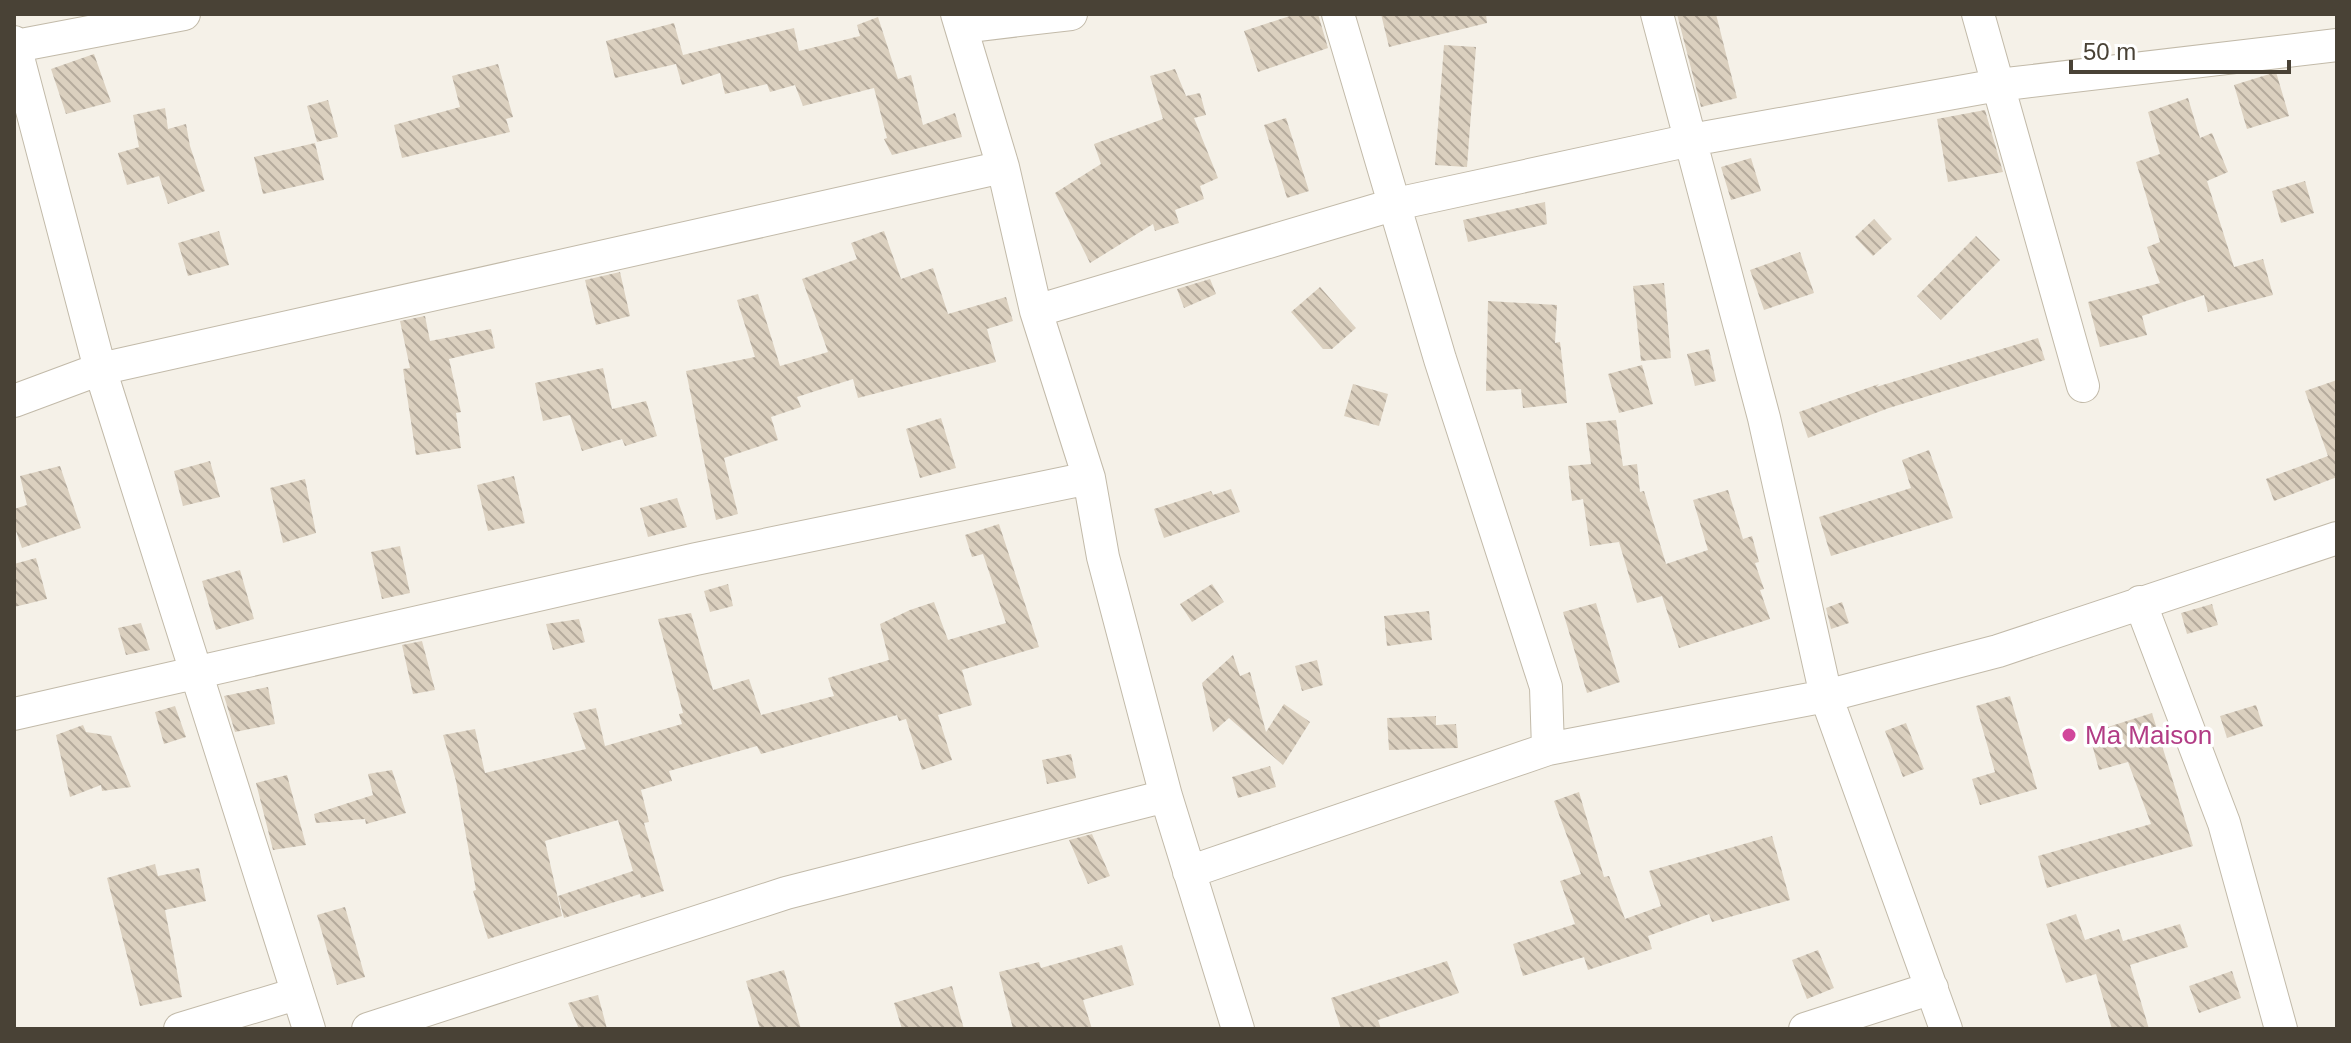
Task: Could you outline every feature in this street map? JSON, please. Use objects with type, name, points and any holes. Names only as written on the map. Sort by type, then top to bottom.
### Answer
[{"type":"street","points":[[184,14],[15,44],[100,369],[194,674],[309,1029]]},
{"type":"street","points":[[1071,14],[959,20],[1003,167],[1036,311],[1089,478],[1103,557],[1166,796],[1238,1029]]},
{"type":"street","points":[[1338,14],[1440,359],[1546,687],[1548,749]]},
{"type":"street","points":[[1657,14],[1764,418],[1826,696],[1946,1029]]},
{"type":"street","points":[[1978,14],[2083,386]]},
{"type":"street","points":[[1036,311],[1396,204],[1691,140],[1998,85],[2337,45]]},
{"type":"street","points":[[14,401],[100,369],[1003,167]]},
{"type":"street","points":[[14,714],[696,559],[1089,478]]},
{"type":"street","points":[[1189,872],[1548,749],[1826,696],[1998,651],[2337,538]]},
{"type":"street","points":[[2140,602],[2224,823],[2281,1029]]},
{"type":"street","points":[[368,1029],[786,893],[1166,796]]},
{"type":"street","points":[[1805,1029],[1932,988]]},
{"type":"street","points":[[180,1029],[296,994]]},
{"type":"building","points":[[1296,14],[1318,14],[1328,48],[1258,72],[1244,31]]},
{"type":"building","points":[[1381,14],[1486,14],[1487,23],[1389,47]]},
{"type":"building","points":[[1677,14],[1716,14],[1737,98],[1701,107]]},
{"type":"building","points":[[878,17],[898,79],[911,75],[923,125],[955,113],[962,137],[892,155],[884,139],[887,138],[874,88],[803,106],[795,85],[770,92],[767,84],[725,94],[720,73],[682,85],[676,64],[615,78],[606,41],[674,23],[683,55],[794,28],[799,51],[860,36],[857,25]]},
{"type":"building","points":[[1444,45],[1476,47],[1467,167],[1435,165]]},
{"type":"building","points":[[94,54],[111,102],[66,114],[51,69]]},
{"type":"building","points":[[498,64],[513,117],[506,119],[510,132],[402,158],[394,125],[460,107],[452,76]]},
{"type":"building","points":[[1175,69],[1186,96],[1200,93],[1206,115],[1194,118],[1218,178],[1200,186],[1204,199],[1175,210],[1179,223],[1155,231],[1153,224],[1090,263],[1055,193],[1101,164],[1094,144],[1163,119],[1150,76]]},
{"type":"building","points":[[2276,72],[2289,116],[2247,129],[2234,85]]},
{"type":"building","points":[[2188,98],[2200,138],[2212,133],[2228,172],[2207,181],[2234,267],[2263,259],[2273,295],[2208,312],[2204,295],[2142,316],[2147,335],[2100,347],[2088,302],[2160,283],[2147,247],[2160,242],[2136,162],[2160,154],[2148,112]]},
{"type":"building","points":[[328,100],[338,137],[317,142],[307,106]]},
{"type":"building","points":[[165,108],[168,129],[186,124],[205,191],[168,204],[159,176],[127,185],[118,153],[139,147],[133,115]]},
{"type":"building","points":[[1985,110],[2003,172],[1948,182],[1937,119]]},
{"type":"building","points":[[1286,118],[1309,191],[1287,198],[1264,125]]},
{"type":"building","points":[[315,143],[324,180],[263,194],[254,157]]},
{"type":"building","points":[[1751,158],[1761,191],[1731,200],[1721,167]]},
{"type":"building","points":[[2305,181],[2314,213],[2281,223],[2272,191]]},
{"type":"building","points":[[1545,202],[1547,224],[1468,242],[1463,220]]},
{"type":"building","points":[[1874,219],[1892,239],[1873,256],[1855,237]]},
{"type":"building","points":[[219,231],[229,265],[188,276],[178,243]]},
{"type":"building","points":[[884,231],[901,279],[933,268],[948,314],[1006,297],[1013,321],[987,329],[996,362],[858,398],[853,379],[797,397],[801,407],[771,417],[778,440],[724,458],[738,514],[716,520],[686,371],[755,357],[737,300],[758,294],[780,366],[828,352],[802,279],[857,259],[851,243]]},
{"type":"building","points":[[1976,236],[2000,260],[1941,320],[1917,296]]},
{"type":"building","points":[[1800,252],[1814,293],[1764,310],[1750,270]]},
{"type":"building","points":[[620,272],[630,316],[596,325],[585,280]]},
{"type":"building","points":[[1210,279],[1216,294],[1184,308],[1177,289]]},
{"type":"building","points":[[1664,283],[1671,358],[1641,361],[1633,286]]},
{"type":"building","points":[[1320,287],[1356,328],[1332,349],[1323,349],[1291,312]]},
{"type":"building","points":[[1488,301],[1557,305],[1555,343],[1560,342],[1567,403],[1523,408],[1521,389],[1486,391]]},
{"type":"building","points":[[425,316],[430,341],[491,329],[495,348],[449,359],[461,412],[456,413],[461,448],[416,455],[403,369],[410,368],[400,321]]},
{"type":"building","points":[[2038,338],[2045,360],[1889,408],[1808,438],[1799,412],[1879,384],[1876,387]]},
{"type":"building","points":[[1709,349],[1716,381],[1695,386],[1687,354]]},
{"type":"building","points":[[1642,365],[1653,404],[1619,413],[1608,374]]},
{"type":"building","points":[[603,368],[612,409],[646,401],[657,436],[625,446],[622,439],[582,451],[570,415],[543,421],[535,383]]},
{"type":"building","points":[[2337,380],[2337,477],[2274,501],[2266,479],[2328,456],[2305,391]]},
{"type":"building","points":[[1353,384],[1388,394],[1379,426],[1344,416]]},
{"type":"building","points":[[941,418],[956,468],[920,478],[906,429]]},
{"type":"building","points":[[1616,420],[1623,466],[1637,464],[1640,492],[1644,491],[1666,564],[1708,550],[1693,500],[1728,490],[1743,539],[1752,536],[1759,562],[1755,563],[1764,589],[1760,590],[1770,619],[1679,648],[1662,596],[1637,603],[1619,542],[1590,546],[1583,499],[1572,501],[1568,466],[1591,464],[1586,423]]},
{"type":"building","points":[[1929,450],[1953,518],[1831,556],[1819,517],[1911,488],[1902,460]]},
{"type":"building","points":[[210,461],[220,497],[183,506],[174,471]]},
{"type":"building","points":[[60,466],[81,528],[22,548],[14,525],[14,509],[27,505],[20,476]]},
{"type":"building","points":[[514,476],[525,523],[488,531],[477,485]]},
{"type":"building","points":[[305,479],[316,533],[283,543],[270,488]]},
{"type":"building","points":[[1231,489],[1240,512],[1164,538],[1154,509],[1211,491],[1213,495]]},
{"type":"building","points":[[677,498],[687,527],[648,537],[640,508]]},
{"type":"building","points":[[999,524],[1039,647],[962,670],[972,705],[938,715],[952,760],[922,770],[906,719],[899,721],[897,715],[761,754],[757,746],[669,771],[672,781],[641,790],[649,822],[644,823],[664,891],[641,898],[640,894],[564,918],[558,896],[633,871],[618,820],[545,841],[562,916],[488,939],[473,891],[476,890],[456,781],[443,735],[475,729],[485,773],[586,749],[573,713],[596,708],[605,746],[682,724],[679,714],[683,713],[658,619],[691,613],[713,690],[749,679],[761,715],[834,696],[828,678],[889,660],[880,624],[910,610],[934,602],[948,640],[1006,623],[983,554],[972,557],[965,535]]},
{"type":"building","points":[[400,546],[410,593],[382,599],[371,552]]},
{"type":"building","points":[[36,558],[47,599],[14,607],[14,564]]},
{"type":"building","points":[[240,570],[254,619],[216,630],[202,581]]},
{"type":"building","points":[[728,584],[733,606],[710,612],[704,591]]},
{"type":"building","points":[[1212,584],[1224,602],[1192,622],[1180,604]]},
{"type":"building","points":[[1842,602],[1849,623],[1831,629],[1826,608]]},
{"type":"building","points":[[1596,603],[1620,682],[1587,693],[1563,612]]},
{"type":"building","points":[[2212,604],[2218,625],[2187,634],[2181,613]]},
{"type":"building","points":[[1429,611],[1432,640],[1387,646],[1384,616]]},
{"type":"building","points":[[579,619],[585,642],[553,650],[546,624]]},
{"type":"building","points":[[141,623],[150,650],[126,655],[118,628]]},
{"type":"building","points":[[422,641],[435,690],[413,694],[402,645]]},
{"type":"building","points":[[1233,655],[1240,676],[1250,672],[1266,732],[1284,704],[1310,722],[1283,765],[1229,718],[1213,732],[1202,683]]},
{"type":"building","points":[[1317,660],[1323,685],[1302,691],[1295,666]]},
{"type":"building","points":[[268,687],[275,724],[235,732],[224,696]]},
{"type":"building","points":[[2010,696],[2037,789],[1980,805],[1972,779],[1995,772],[1976,706]]},
{"type":"building","points":[[2256,705],[2263,726],[2227,738],[2220,716]]},
{"type":"building","points":[[175,706],[186,737],[164,744],[155,712]]},
{"type":"building","points":[[2152,713],[2193,846],[2047,888],[2038,856],[2151,824],[2128,762],[2099,770],[2089,733]]},
{"type":"building","points":[[1436,716],[1436,725],[1456,724],[1458,748],[1389,750],[1387,718]]},
{"type":"building","points":[[1906,723],[1924,769],[1903,777],[1885,731]]},
{"type":"building","points":[[83,725],[86,732],[111,736],[131,787],[102,791],[101,785],[70,797],[56,735]]},
{"type":"building","points":[[1071,754],[1076,778],[1047,784],[1042,760]]},
{"type":"building","points":[[1270,766],[1276,787],[1238,798],[1232,777]]},
{"type":"building","points":[[392,770],[406,813],[366,824],[365,819],[316,823],[314,814],[373,795],[368,774]]},
{"type":"building","points":[[287,775],[306,845],[273,850],[256,783]]},
{"type":"building","points":[[1579,792],[1604,877],[1609,876],[1625,919],[1661,906],[1649,871],[1772,836],[1790,900],[1712,922],[1709,914],[1648,936],[1652,949],[1588,970],[1584,957],[1523,976],[1513,944],[1575,924],[1560,881],[1581,874],[1554,801]]},
{"type":"building","points":[[1092,834],[1110,876],[1088,884],[1069,840]]},
{"type":"building","points":[[155,864],[158,876],[199,868],[206,901],[165,910],[182,997],[140,1006],[107,878]]},
{"type":"building","points":[[345,907],[365,977],[337,985],[317,915]]},
{"type":"building","points":[[2076,914],[2085,940],[2119,929],[2123,941],[2180,924],[2188,947],[2130,965],[2149,1029],[2112,1029],[2096,974],[2066,983],[2046,924]]},
{"type":"building","points":[[1122,945],[1134,985],[1083,1000],[1092,1029],[1013,1029],[999,972],[1039,962],[1041,968]]},
{"type":"building","points":[[1818,950],[1834,988],[1807,999],[1792,960]]},
{"type":"building","points":[[1447,961],[1459,993],[1378,1020],[1381,1029],[1341,1029],[1331,998]]},
{"type":"building","points":[[784,970],[801,1029],[760,1029],[746,981]]},
{"type":"building","points":[[2232,971],[2241,998],[2199,1013],[2189,986]]},
{"type":"building","points":[[952,986],[964,1029],[902,1029],[894,1003]]},
{"type":"building","points":[[598,995],[607,1029],[579,1029],[568,1003]]},
{"type":"place","name":"Ma Maison","points":[[2069,735]]}]
